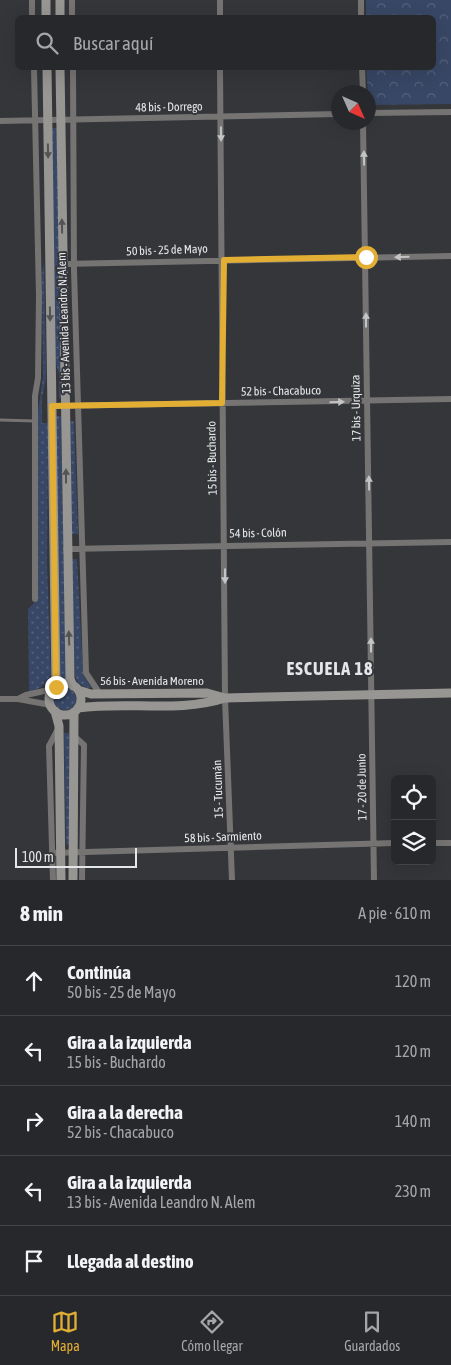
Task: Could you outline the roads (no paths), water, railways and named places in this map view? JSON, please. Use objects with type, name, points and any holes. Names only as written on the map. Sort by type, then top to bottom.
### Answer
[{"type":"main road","points":[[46,0],[46,15]]},
{"type":"main road","points":[[60,0],[60,15]]},
{"type":"main road","name":"13 bis - Avenida Leandro N. Alem","points":[[47,70],[55,688]]},
{"type":"main road","name":"13 bis - Avenida Leandro N. Alem","points":[[60,70],[66,406],[66,549],[70,679],[76,688]]},
{"type":"main road","points":[[61,880],[56,853],[59,726],[50,694],[55,688],[63,684],[76,688],[81,700],[76,710],[74,736],[78,852],[73,880]]},
{"type":"main road","name":"56 bis - Avenida Moreno","points":[[76,688],[100,694],[207,693],[226,698]]},
{"type":"main road","name":"56 bis - Avenida Moreno","points":[[76,710],[99,705],[204,704],[226,698],[451,693]]},
{"type":"main road","points":[[53,708],[64,715],[76,710]]},
{"type":"street","points":[[32,0],[32,15]]},
{"type":"street","points":[[72,0],[72,15]]},
{"type":"street","points":[[220,0],[220,15]]},
{"type":"street","points":[[361,0],[361,15]]},
{"type":"street","name":"13 bis - Avenida Leandro N. Alem","points":[[34,70],[39,296],[35,599]]},
{"type":"street","name":"13 bis - Avenida Leandro N. Alem","points":[[73,70],[74,264],[86,673],[100,694]]},
{"type":"street","name":"15 bis - Buchardo","points":[[220,70],[224,260],[222,403],[226,698]]},
{"type":"street","points":[[362,70],[363,85]]},
{"type":"street","points":[[376,113],[451,112]]},
{"type":"street","name":"48 bis - Dorrego","points":[[0,121],[331,114]]},
{"type":"street","name":"17 bis - Urquiza","points":[[363,130],[371,694]]},
{"type":"street","name":"50 bis - 25 de Mayo","points":[[63,264],[451,256]]},
{"type":"street","name":"52 bis - Chacabuco","points":[[52,406],[78,404],[451,399]]},
{"type":"street","name":"54 bis - Colón","points":[[66,549],[451,542]]},
{"type":"street","points":[[18,699],[26,695],[55,688]]},
{"type":"street","name":"17 - 20 de Junio","points":[[371,694],[374,880]]},
{"type":"street","name":"15 - Tucumán","points":[[226,698],[232,880]]},
{"type":"street","points":[[0,699],[18,699],[53,708]]},
{"type":"street","name":"58 bis - Sarmiento","points":[[56,853],[391,843]]},
{"type":"street","points":[[436,843],[451,843]]},
{"type":"street","points":[[78,852],[82,880]]},
{"type":"street","points":[[53,880],[56,853]]},
{"type":"lane","points":[[0,420],[36,421]]},
{"type":"district","name":"ESCUELA 18","points":[[330,668]]}]
